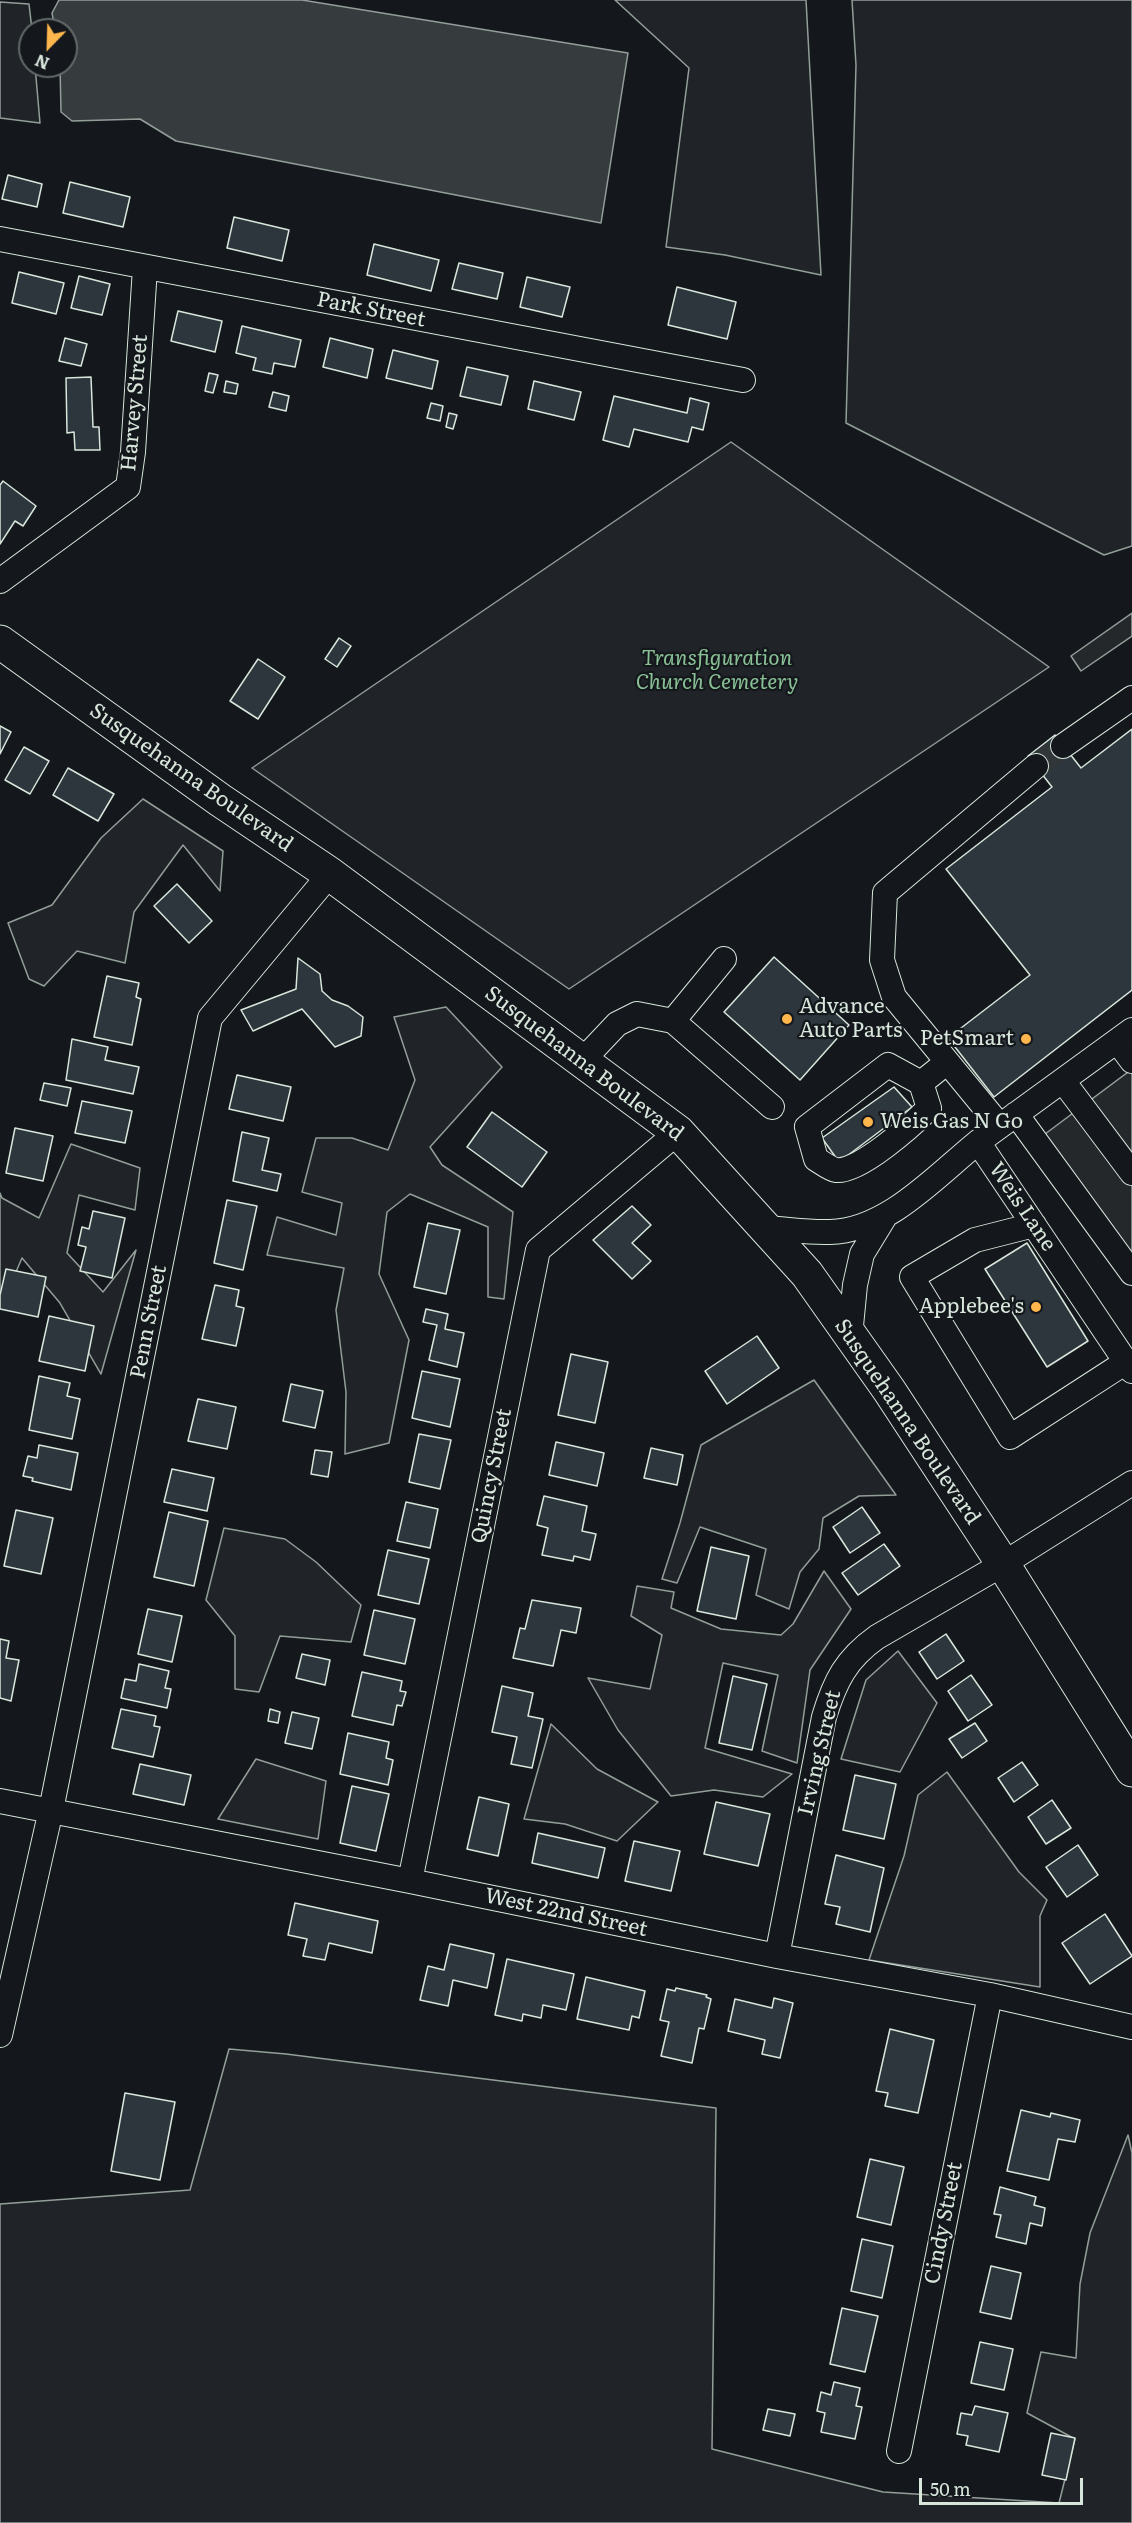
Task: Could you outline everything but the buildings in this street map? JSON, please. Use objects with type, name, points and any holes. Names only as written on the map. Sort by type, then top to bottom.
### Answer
[{"type":"highway","name":"Susquehanna Boulevard","points":[[0,642],[210,793],[330,874],[678,1132],[807,1274],[1003,1564],[1132,1770]]},
{"type":"street","name":"Park Street","points":[[0,239],[743,380]]},
{"type":"street","name":"Harvey Street","points":[[0,581],[128,487],[133,452],[144,268]]},
{"type":"street","points":[[1063,746],[1132,698]]},
{"type":"street","points":[[1036,766],[885,893],[882,960],[894,997],[946,1063],[1008,1120],[1132,1273]]},
{"type":"street","name":"Penn Street","points":[[0,2035],[51,1810],[210,1018],[330,874]]},
{"type":"street","points":[[673,1021],[724,958]]},
{"type":"street","points":[[582,1061],[617,1024],[637,1014],[673,1021],[772,1107]]},
{"type":"street","points":[[1124,1036],[1132,1061]]},
{"type":"street","name":"Weis Lane","points":[[1124,1036],[978,1142],[1129,1366]]},
{"type":"street","points":[[921,1083],[946,1063]]},
{"type":"street","points":[[888,1065],[921,1083],[929,1108],[903,1133],[855,1166],[837,1170],[816,1159],[807,1127],[888,1065]]},
{"type":"street","points":[[1063,1080],[1132,1173]]},
{"type":"street","name":"Quincy Street","points":[[410,1881],[538,1250],[678,1132]]},
{"type":"street","points":[[850,1336],[855,1285],[862,1254],[885,1218],[978,1142]]},
{"type":"street","points":[[765,1228],[831,1232],[854,1229],[885,1218]]},
{"type":"street","points":[[1034,1225],[975,1240],[912,1277],[1010,1437],[1129,1366]]},
{"type":"street","points":[[1003,1564],[1132,1483]]},
{"type":"street","name":"Irving Street","points":[[777,1956],[824,1717],[833,1686],[841,1672],[863,1647],[877,1637],[1003,1564]]},
{"type":"street","name":"West 22nd Street","points":[[0,1801],[777,1956],[990,1995],[1132,2027]]},
{"type":"street","name":"Cindy Street","points":[[898,2451],[990,1995]]},
{"type":"green space","points":[[615,0],[806,0],[821,275],[725,255],[666,247],[689,68]]},
{"type":"green space","points":[[852,0],[1132,0],[1132,546],[1104,555],[846,423],[856,65]]},
{"type":"green space","points":[[0,2],[29,4],[31,18],[18,18],[18,78],[36,78],[40,123],[0,118]]},
{"type":"green space","name":"Transfiguration Church Cemetery","points":[[731,442],[1049,667],[569,989],[252,768]]},
{"type":"green space","points":[[143,799],[223,851],[220,891],[183,845],[134,912],[125,963],[77,951],[44,986],[29,979],[8,923],[52,905],[101,838]]},
{"type":"green space","points":[[446,1007],[502,1067],[430,1147],[442,1165],[513,1212],[504,1299],[488,1297],[488,1227],[410,1194],[387,1212],[379,1274],[409,1340],[389,1443],[345,1454],[346,1392],[336,1310],[344,1268],[267,1255],[277,1217],[336,1235],[342,1203],[302,1192],[316,1138],[352,1138],[388,1150],[415,1080],[394,1017]]},
{"type":"green space","points":[[71,1144],[140,1168],[135,1210],[79,1195],[67,1253],[103,1292],[136,1250],[101,1374],[60,1303],[22,1258],[0,1309],[0,1193],[2,1198],[39,1218]]},
{"type":"green space","points":[[814,1380],[896,1495],[859,1496],[823,1518],[819,1549],[800,1572],[789,1609],[756,1595],[766,1549],[700,1527],[677,1583],[662,1579],[701,1445]]},
{"type":"green space","points":[[224,1528],[285,1539],[316,1562],[361,1605],[351,1642],[280,1636],[259,1692],[235,1689],[235,1636],[206,1600]]},
{"type":"green space","points":[[824,1571],[851,1609],[810,1670],[797,1763],[762,1751],[778,1675],[723,1663],[705,1748],[792,1774],[763,1797],[714,1790],[671,1796],[618,1730],[588,1678],[650,1689],[662,1635],[631,1616],[637,1586],[674,1592],[671,1608],[721,1629],[781,1635],[793,1624]]},
{"type":"green space","points":[[898,1651],[937,1703],[900,1772],[841,1759],[866,1680]]},
{"type":"green space","points":[[551,1724],[597,1769],[658,1802],[617,1841],[565,1824],[524,1819]]},
{"type":"green space","points":[[256,1759],[326,1781],[318,1839],[218,1819]]},
{"type":"green space","points":[[947,1772],[1019,1872],[1047,1900],[1040,1916],[1040,1987],[869,1960],[904,1856],[918,1795]]},
{"type":"green space","points":[[229,2049],[286,2054],[716,2108],[712,2449],[883,2492],[1059,2503],[1075,2439],[1027,2413],[1041,2352],[1076,2358],[1080,2284],[1090,2233],[1128,2135],[1132,2153],[1132,2523],[0,2523],[0,2204],[190,2190]]},
{"type":"shaded area","points":[[59,0],[302,0],[628,53],[601,223],[176,141],[140,119],[72,121],[61,112],[60,78],[78,78],[78,18],[53,18],[52,13]]},
{"type":"shaded area","points":[[1132,613],[1132,636],[1081,671],[1071,656]]},
{"type":"shaded area","points":[[1132,1069],[1132,1283],[1029,1146]]},
{"type":"tunnel","points":[[1036,766],[1063,746]]},
{"type":"place","name":"Advance Auto Parts","points":[[787,1019]]},
{"type":"place","name":"PetSmart","points":[[1026,1039]]},
{"type":"place","name":"Weis Gas N Go","points":[[868,1122]]},
{"type":"place","name":"Applebee's","points":[[1036,1307]]}]
